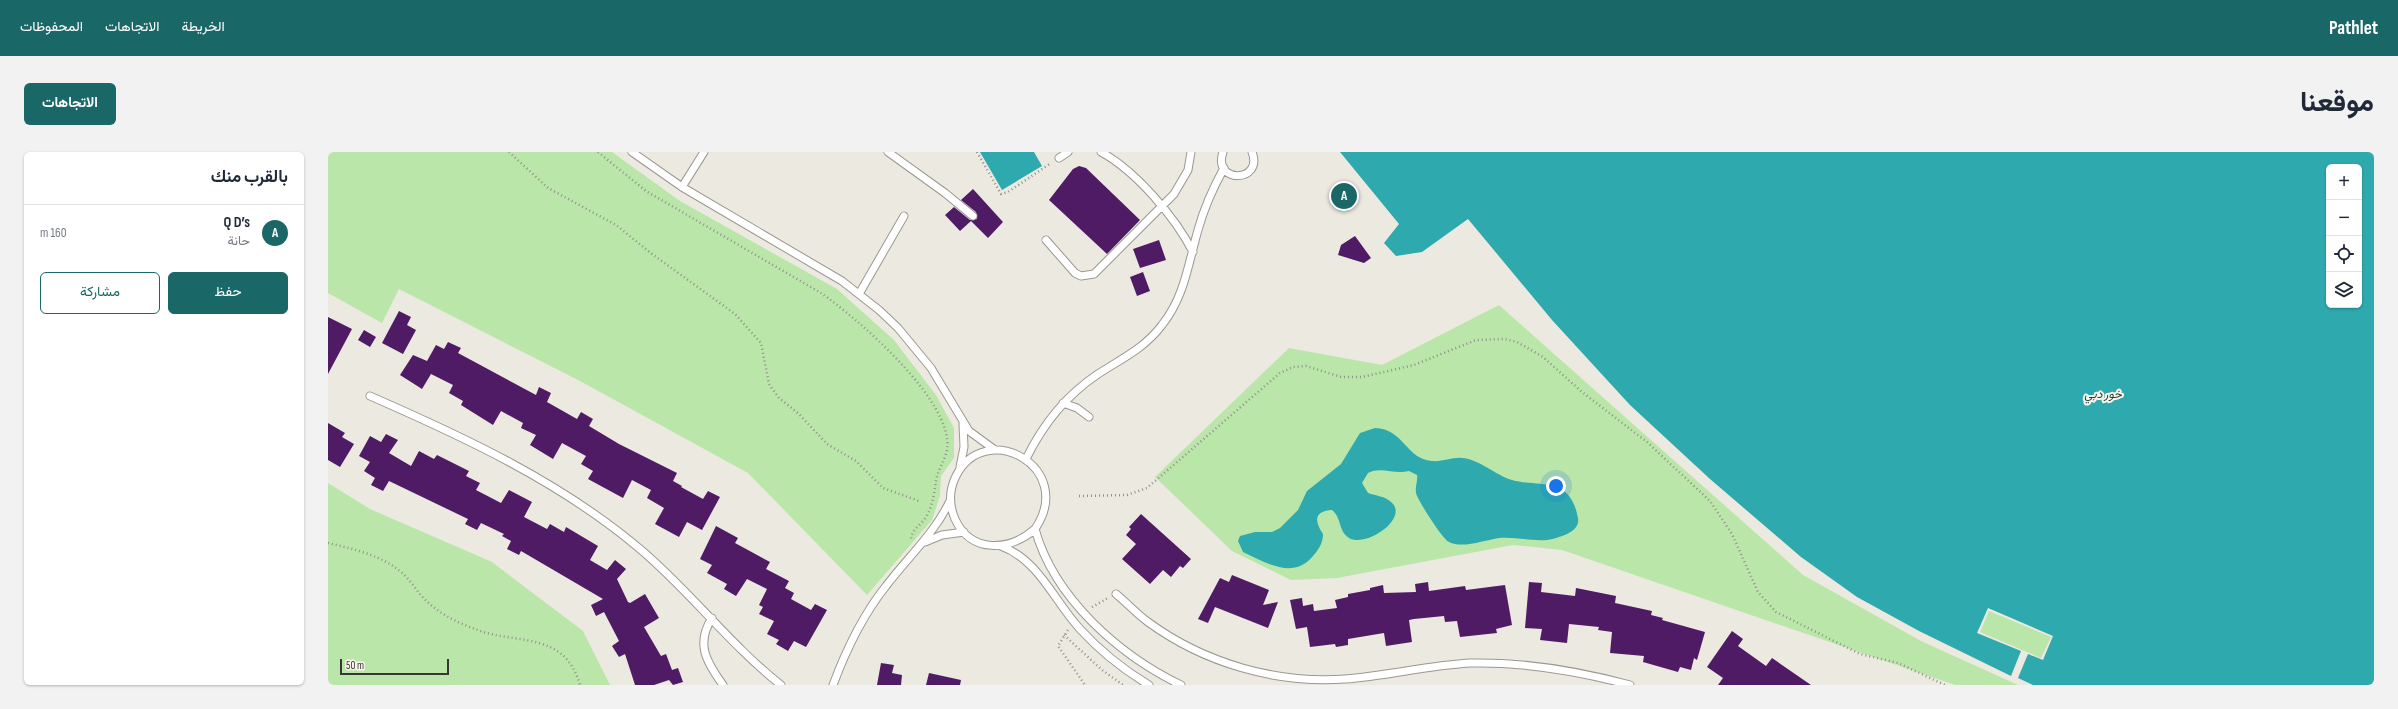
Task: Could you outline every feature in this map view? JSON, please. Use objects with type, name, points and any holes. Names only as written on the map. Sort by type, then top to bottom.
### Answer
[{"type":"lane","points":[[682,187],[704,152]]},
{"type":"lane","points":[[888,152],[945,193],[973,216]]},
{"type":"lane","points":[[1059,158],[1068,152]]},
{"type":"lane","points":[[1102,152],[1113,158],[1163,206],[1184,235],[1193,252]]},
{"type":"lane","points":[[1046,240],[1070,269],[1081,276],[1088,276],[1099,270],[1163,206],[1182,183],[1188,170],[1191,152]]},
{"type":"lane","points":[[1223,152],[1221,158],[1224,168],[1232,176],[1244,175],[1252,168],[1254,157],[1252,152]]},
{"type":"lane","points":[[636,153],[682,187],[823,269],[859,294],[888,319],[915,347],[945,389],[963,422],[977,438],[995,450]]},
{"type":"lane","points":[[1026,459],[1045,424],[1063,403],[1084,384],[1133,354],[1162,326],[1182,291],[1205,209],[1224,168]]},
{"type":"lane","points":[[859,294],[904,216]]},
{"type":"lane","points":[[370,396],[464,439],[554,488],[639,548],[678,582],[753,661],[781,685]]},
{"type":"lane","points":[[1063,403],[1077,408],[1089,418]]},
{"type":"lane","points":[[963,422],[964,447],[958,472],[950,490],[950,501],[957,523],[964,532],[981,543],[1001,546],[1012,550],[1030,564],[1074,623],[1106,655],[1149,685]]},
{"type":"lane","points":[[958,472],[974,457],[995,450],[1006,450],[1026,459],[1035,466],[1045,486],[1045,509],[1035,530],[1014,544],[1001,546]]},
{"type":"lane","points":[[833,685],[845,654],[868,610],[884,587],[937,524],[950,501]]},
{"type":"lane","points":[[1035,530],[1042,552],[1054,573],[1094,623],[1142,663],[1181,685]]},
{"type":"lane","points":[[920,546],[942,535],[964,532]]},
{"type":"lane","points":[[1116,594],[1148,622],[1183,644],[1221,662],[1262,673],[1303,679],[1345,679],[1429,666],[1472,663],[1515,664],[1557,669],[1630,685]]},
{"type":"lane","points":[[712,618],[705,632],[703,648],[705,658],[723,685]]},
{"type":"path","points":[[509,152],[548,188],[616,225],[652,254],[735,314],[751,330],[761,343],[769,384],[779,398],[799,414],[823,440],[856,461],[883,488],[919,501]]},
{"type":"path","points":[[598,152],[646,191],[821,293],[846,310],[869,329],[909,373],[927,397],[940,421],[947,440],[947,449],[937,477],[930,509],[912,534],[912,542],[920,546]]},
{"type":"path","points":[[977,152],[1001,194],[1008,192],[1059,158]]},
{"type":"path","points":[[1079,496],[1127,495],[1147,488],[1269,380],[1293,368],[1306,366],[1341,377],[1362,377],[1414,365],[1476,340],[1505,339],[1531,349],[1543,357],[1582,392],[1647,442],[1700,491],[1722,517],[1732,534],[1758,592],[1776,612],[1860,654],[1898,663],[1920,675],[1945,685]]},
{"type":"path","points":[[328,544],[360,552],[390,564],[403,573],[431,605],[457,622],[491,634],[535,641],[557,650],[568,658],[580,685]]},
{"type":"path","points":[[1064,635],[1102,670],[1123,685]]},
{"type":"green space","points":[[328,152],[612,152],[680,201],[837,289],[894,340],[936,395],[954,428],[954,458],[941,476],[940,496],[932,520],[867,595],[748,473],[580,381],[399,289],[382,323],[328,293]]},
{"type":"green space","points":[[1499,305],[1803,575],[1921,641],[2018,685],[1955,685],[1562,550],[1513,545],[1337,578],[1291,580],[1232,551],[1155,477],[1289,348],[1382,365]]},
{"type":"green space","points":[[328,483],[370,509],[492,562],[583,631],[610,685],[328,685]]},
{"type":"green space","points":[[1989,611],[2051,637],[2041,658],[1980,632]]},
{"type":"water","points":[[980,152],[1034,152],[1042,166],[1002,190]]},
{"type":"water","name":"خور دبي","points":[[1340,152],[2374,152],[2374,685],[2033,685],[2018,678],[2028,654],[2043,660],[2053,636],[1988,608],[1977,633],[2021,651],[2011,676],[1919,631],[1857,597],[1801,557],[1710,479],[1630,405],[1552,320],[1468,219],[1422,252],[1396,256],[1384,243],[1399,224]]},
{"type":"water","points":[[1375,428],[1392,433],[1410,450],[1423,459],[1436,461],[1458,458],[1468,459],[1475,461],[1499,475],[1512,480],[1543,484],[1561,489],[1568,495],[1574,504],[1578,518],[1577,526],[1568,534],[1549,540],[1499,538],[1460,545],[1454,544],[1446,540],[1441,534],[1421,503],[1416,493],[1417,475],[1409,471],[1399,472],[1378,470],[1368,473],[1362,483],[1368,493],[1386,498],[1391,502],[1395,509],[1395,516],[1384,530],[1365,539],[1356,540],[1349,538],[1343,532],[1335,513],[1332,510],[1322,512],[1317,518],[1318,525],[1323,534],[1317,551],[1305,563],[1297,567],[1280,567],[1261,561],[1243,552],[1238,541],[1240,536],[1255,532],[1272,532],[1280,528],[1298,510],[1307,491],[1341,464],[1360,433]]},
{"type":"building","points":[[1079,166],[1086,168],[1140,220],[1107,254],[1049,200],[1073,169]]},
{"type":"building","points":[[973,189],[1003,222],[988,238],[971,221],[960,231],[945,215],[954,207],[970,220],[977,219],[976,212],[961,200]]},
{"type":"building","points":[[1355,236],[1371,258],[1364,263],[1338,255],[1341,245]]},
{"type":"building","points":[[1159,240],[1166,260],[1140,268],[1133,249]]},
{"type":"building","points":[[1143,272],[1150,291],[1137,296],[1130,277]]},
{"type":"building","points":[[399,311],[411,317],[407,325],[416,330],[403,354],[382,343]]},
{"type":"building","points":[[328,317],[352,329],[328,374]]},
{"type":"building","points":[[364,330],[376,337],[370,347],[358,340]]},
{"type":"building","points":[[448,342],[461,348],[458,353],[536,395],[539,387],[551,393],[547,402],[577,419],[581,412],[593,419],[589,426],[619,444],[677,473],[673,481],[682,486],[681,487],[703,499],[708,491],[720,497],[702,530],[687,522],[679,537],[655,524],[664,508],[647,498],[651,490],[632,480],[623,498],[588,479],[593,471],[581,464],[586,456],[562,443],[553,459],[530,445],[536,435],[521,428],[523,423],[501,411],[493,425],[461,405],[463,401],[449,393],[453,385],[431,374],[422,389],[400,375],[413,355],[427,361],[436,345],[444,349]]},
{"type":"building","points":[[328,423],[345,433],[342,437],[354,444],[340,467],[328,460]]},
{"type":"building","points":[[386,434],[398,440],[389,453],[411,466],[419,451],[434,459],[437,455],[469,471],[466,476],[480,483],[476,490],[501,503],[509,490],[532,502],[524,517],[547,529],[550,524],[564,532],[566,527],[598,546],[590,560],[607,570],[615,560],[626,569],[617,579],[628,602],[630,603],[645,594],[659,618],[644,627],[661,656],[666,654],[672,670],[678,668],[683,682],[673,685],[669,680],[654,685],[635,685],[625,654],[619,657],[612,646],[619,641],[604,612],[596,616],[591,605],[603,599],[521,551],[519,555],[507,549],[511,541],[502,536],[504,534],[481,523],[477,530],[465,524],[468,519],[389,481],[383,491],[371,485],[375,478],[364,471],[370,462],[359,456],[370,436],[381,442]]},
{"type":"building","points":[[1141,514],[1191,559],[1183,568],[1180,566],[1171,577],[1163,570],[1150,584],[1122,559],[1136,544],[1126,535],[1131,529],[1129,527]]},
{"type":"building","points":[[716,526],[738,538],[735,543],[770,562],[766,569],[789,581],[785,588],[794,593],[791,599],[811,610],[815,604],[827,610],[806,647],[794,641],[788,651],[776,644],[779,640],[767,634],[774,621],[759,614],[763,607],[759,605],[767,589],[747,579],[736,596],[724,589],[727,584],[707,573],[712,565],[700,559]]},
{"type":"building","points":[[1232,575],[1269,590],[1263,605],[1278,602],[1268,628],[1215,607],[1208,623],[1198,619],[1220,578],[1229,582]]},
{"type":"building","points":[[1428,582],[1429,591],[1465,586],[1466,590],[1505,585],[1512,625],[1496,629],[1497,633],[1460,637],[1457,621],[1445,622],[1444,616],[1414,619],[1409,620],[1412,642],[1386,646],[1384,633],[1348,639],[1348,645],[1336,647],[1335,644],[1310,647],[1307,627],[1296,629],[1290,600],[1302,598],[1303,606],[1313,604],[1314,611],[1337,608],[1335,600],[1348,597],[1348,594],[1370,590],[1370,588],[1383,585],[1384,593],[1416,592],[1415,584]]},
{"type":"building","points":[[1529,582],[1542,583],[1541,592],[1575,596],[1576,588],[1616,596],[1615,603],[1652,611],[1651,615],[1663,618],[1662,620],[1705,632],[1697,660],[1694,658],[1691,670],[1680,667],[1678,672],[1643,662],[1644,656],[1610,653],[1612,632],[1598,630],[1599,627],[1569,624],[1567,643],[1540,640],[1542,629],[1525,628]]},
{"type":"building","points":[[1732,631],[1743,639],[1738,646],[1766,666],[1772,658],[1811,685],[1718,685],[1723,678],[1707,667]]},
{"type":"building","points":[[881,663],[894,665],[892,673],[902,675],[901,685],[877,685]]},
{"type":"building","points":[[929,673],[961,680],[960,685],[926,685]]},
{"type":"place","name":"Q D’s","points":[[1344,196]]}]
